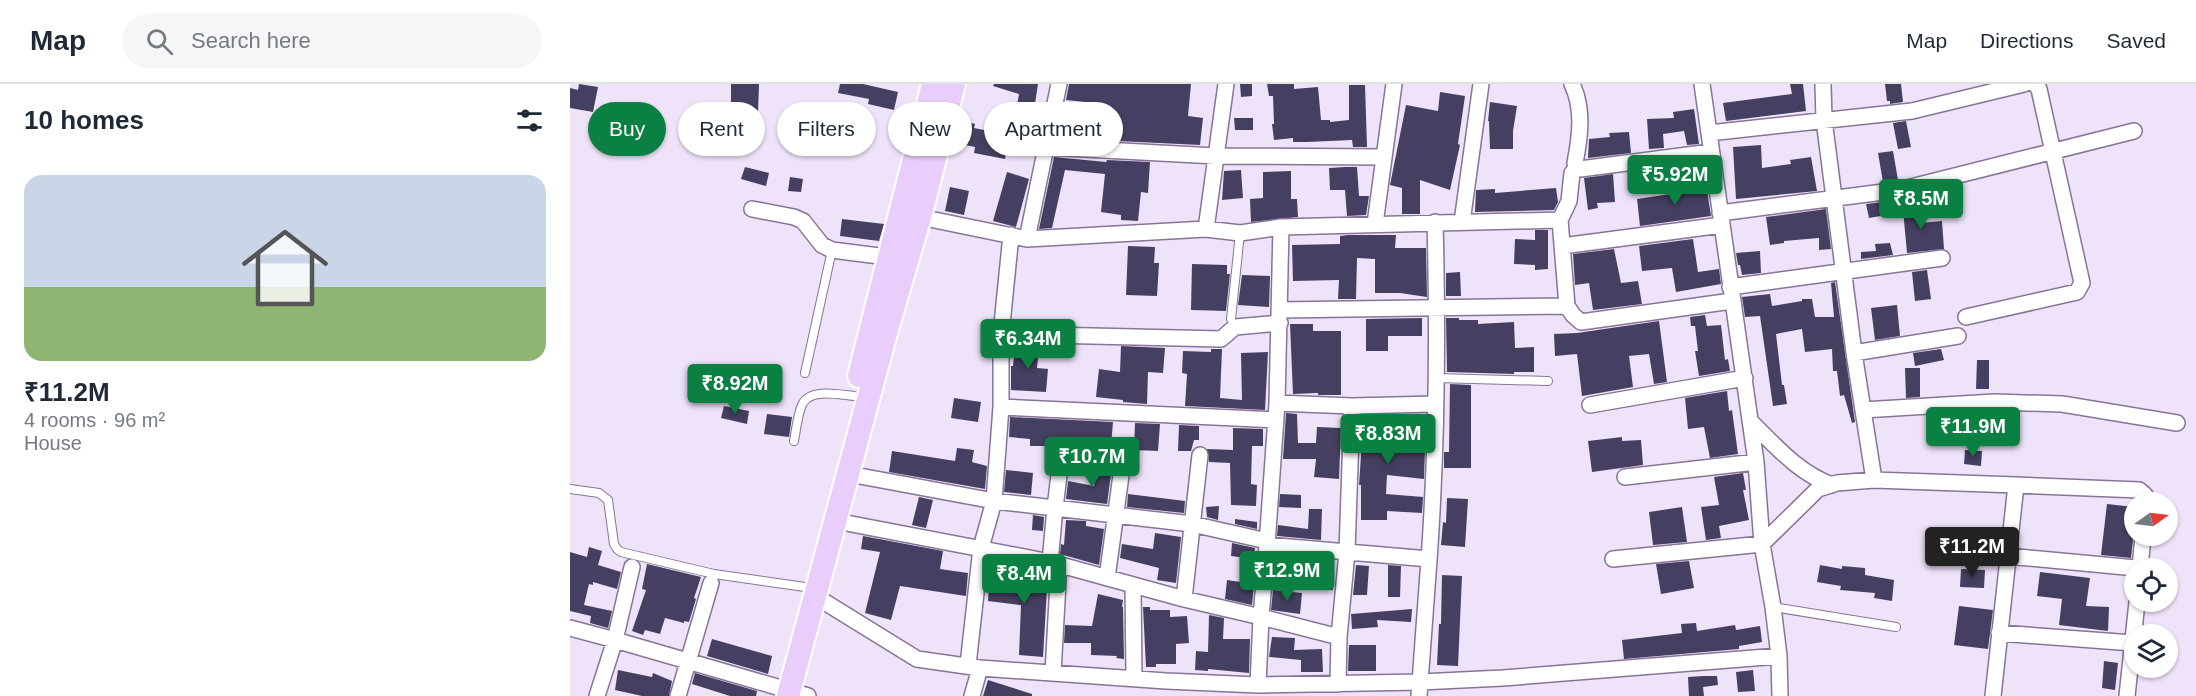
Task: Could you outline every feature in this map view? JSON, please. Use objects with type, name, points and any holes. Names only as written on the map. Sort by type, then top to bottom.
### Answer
[{"type":"main road","points":[[787,693],[887,257],[933,84]]},
{"type":"main road","points":[[810,592],[836,521],[886,333],[920,218],[954,84]]},
{"type":"street","points":[[1056,102],[1059,84]]},
{"type":"street","points":[[1206,229],[1226,84]]},
{"type":"street","points":[[1375,224],[1394,84]]},
{"type":"street","points":[[1462,222],[1481,84]]},
{"type":"street","points":[[1572,84],[1581,129],[1575,163],[1577,167]]},
{"type":"street","points":[[1702,84],[1756,462],[1762,544],[1779,656],[1780,696]]},
{"type":"street","points":[[1823,84],[1824,120],[1854,353],[1874,480]]},
{"type":"street","points":[[1709,133],[1935,107],[2034,84],[2053,152],[2082,283],[2081,288],[2077,292],[1966,317]]},
{"type":"street","points":[[1562,246],[1934,182],[2134,131]]},
{"type":"street","points":[[1123,151],[1216,156],[1384,157]]},
{"type":"street","points":[[1577,167],[1580,169],[1711,152]]},
{"type":"street","points":[[1028,239],[1045,156]]},
{"type":"street","points":[[1577,167],[1572,173],[1569,201],[1560,220],[1567,306],[1581,322],[1844,271],[1942,258]]},
{"type":"street","points":[[752,209],[794,217],[803,221],[822,244],[832,250],[887,257]]},
{"type":"street","points":[[920,218],[1028,239],[1206,229],[1240,233],[1281,227],[1560,220]]},
{"type":"street","points":[[1419,689],[1430,559],[1436,378],[1435,222]]},
{"type":"street","points":[[1258,685],[1277,403],[1281,227]]},
{"type":"street","points":[[972,696],[981,548],[994,501],[1001,407],[1001,334],[1011,235]]},
{"type":"street","points":[[1001,334],[1221,339],[1235,327],[1280,316],[1437,306],[1567,306]]},
{"type":"street","points":[[1854,353],[1958,336]]},
{"type":"street","points":[[1590,405],[1745,378]]},
{"type":"street","points":[[1863,410],[1994,402],[2062,404],[2177,423]]},
{"type":"street","points":[[1277,403],[1352,406],[1435,404]]},
{"type":"street","points":[[1338,684],[1339,637],[1347,552],[1352,406]]},
{"type":"street","points":[[1001,407],[1275,420]]},
{"type":"street","points":[[1750,421],[1802,470],[1832,485]]},
{"type":"street","points":[[1107,578],[1125,446]]},
{"type":"street","points":[[1184,599],[1200,455]]},
{"type":"street","points":[[1053,673],[1055,508],[1061,458]]},
{"type":"street","points":[[1625,477],[1756,462]]},
{"type":"street","points":[[849,474],[994,501],[1192,524],[1267,543],[1430,559]]},
{"type":"street","points":[[1612,559],[1762,544],[1818,489],[1832,485],[1874,480],[2139,490],[2141,492]]},
{"type":"street","points":[[1993,696],[2016,485]]},
{"type":"street","points":[[836,521],[1054,563],[1184,599],[1261,616],[1339,637]]},
{"type":"street","points":[[2008,556],[2124,567]]},
{"type":"street","points":[[597,696],[615,640],[632,567]]},
{"type":"street","points":[[678,696],[711,583]]},
{"type":"street","points":[[1133,585],[1134,679]]},
{"type":"street","points":[[810,592],[917,659],[974,667],[1134,679],[1258,685],[1338,684],[1419,689],[1503,678],[1779,656]]},
{"type":"street","points":[[570,628],[787,693]]},
{"type":"street","points":[[2000,633],[2124,643]]},
{"type":"street","points":[[2127,696],[2129,678]]},
{"type":"lane","points":[[1231,319],[1240,233]]},
{"type":"lane","points":[[805,373],[832,250]]},
{"type":"lane","points":[[1436,378],[1548,381]]},
{"type":"lane","points":[[794,441],[803,403],[809,397],[817,394],[854,396]]},
{"type":"lane","points":[[570,489],[605,496],[610,508],[614,544],[621,552],[714,574],[810,592]]},
{"type":"lane","points":[[1773,607],[1896,627]]},
{"type":"building","points":[[579,84],[598,87],[595,102],[588,102],[588,111],[570,108],[570,88],[578,90]]},
{"type":"building","points":[[731,84],[759,84],[758,102],[731,102]]},
{"type":"building","points":[[840,84],[863,84],[898,92],[896,102],[888,102],[888,109],[876,106],[876,102],[868,102],[869,99],[838,93]]},
{"type":"building","points":[[994,84],[1038,84],[1035,102],[1018,102],[1019,94],[993,86]]},
{"type":"building","points":[[1069,84],[1191,84],[1188,116],[1203,118],[1200,145],[1123,141],[1123,102],[1066,100]]},
{"type":"building","points":[[1240,84],[1252,84],[1252,96],[1241,97]]},
{"type":"building","points":[[1267,84],[1294,84],[1294,89],[1318,87],[1321,120],[1330,120],[1330,122],[1349,120],[1349,85],[1365,85],[1367,147],[1353,147],[1352,140],[1293,142],[1293,138],[1274,140],[1273,96],[1269,96]]},
{"type":"building","points":[[1790,84],[1803,84],[1806,111],[1726,121],[1723,103],[1792,94]]},
{"type":"building","points":[[1885,84],[1901,84],[1903,102],[1890,104],[1890,101],[1887,101]]},
{"type":"building","points":[[1440,92],[1465,96],[1458,144],[1460,145],[1450,190],[1420,180],[1420,214],[1402,214],[1402,188],[1390,185],[1406,105],[1438,111]]},
{"type":"building","points":[[1490,102],[1517,106],[1513,149],[1490,149],[1488,121]]},
{"type":"building","points":[[1694,109],[1699,144],[1687,145],[1684,131],[1663,134],[1664,148],[1649,149],[1647,119],[1674,118],[1673,112]]},
{"type":"building","points":[[1234,118],[1253,118],[1253,130],[1235,130]]},
{"type":"building","points":[[1906,121],[1911,147],[1898,149],[1893,123]]},
{"type":"building","points":[[972,123],[975,124],[974,128],[984,130],[984,155],[974,153],[975,147],[972,146]]},
{"type":"building","points":[[1629,132],[1631,153],[1588,158],[1589,139],[1610,137],[1609,133]]},
{"type":"building","points":[[1761,145],[1762,168],[1791,164],[1790,160],[1811,157],[1817,191],[1736,199],[1733,147]]},
{"type":"building","points":[[1893,151],[1898,180],[1883,182],[1878,153]]},
{"type":"building","points":[[990,156],[1006,156],[1005,159]]},
{"type":"building","points":[[1054,157],[1106,162],[1107,160],[1150,162],[1148,193],[1141,192],[1138,221],[1121,220],[1121,215],[1101,212],[1105,174],[1065,170],[1052,228],[1039,229]]},
{"type":"building","points":[[745,167],[769,173],[766,186],[741,179]]},
{"type":"building","points":[[1357,167],[1359,196],[1369,196],[1366,215],[1347,216],[1345,190],[1330,190],[1329,168]]},
{"type":"building","points":[[1241,170],[1243,198],[1222,200],[1224,171]]},
{"type":"building","points":[[1291,171],[1291,199],[1297,199],[1298,217],[1251,222],[1250,199],[1263,198],[1263,172]]},
{"type":"building","points":[[1007,172],[1029,179],[1016,227],[993,221]]},
{"type":"building","points":[[1613,174],[1615,202],[1597,203],[1598,208],[1588,210],[1584,178]]},
{"type":"building","points":[[790,177],[803,179],[801,192],[788,191]]},
{"type":"building","points":[[1706,184],[1711,216],[1640,226],[1637,199],[1684,192],[1683,187]]},
{"type":"building","points":[[950,187],[969,191],[964,215],[945,211]]},
{"type":"building","points":[[1556,188],[1558,202],[1554,210],[1475,212],[1476,190],[1495,189],[1495,193]]},
{"type":"building","points":[[1916,196],[1919,223],[1942,221],[1944,249],[1907,253],[1902,199]]},
{"type":"building","points":[[1883,202],[1886,215],[1869,218],[1866,204]]},
{"type":"building","points":[[1826,209],[1831,249],[1819,250],[1819,238],[1784,241],[1784,243],[1770,245],[1766,217]]},
{"type":"building","points":[[842,219],[884,224],[879,241],[840,236]]},
{"type":"building","points":[[1535,230],[1548,230],[1548,269],[1535,270],[1535,265],[1514,264],[1515,239],[1535,240]]},
{"type":"building","points":[[1396,235],[1395,248],[1426,248],[1427,297],[1400,293],[1375,293],[1375,259],[1357,258],[1356,299],[1338,299],[1339,280],[1293,281],[1292,245],[1340,244],[1340,236]]},
{"type":"building","points":[[1693,239],[1698,272],[1719,269],[1721,284],[1676,292],[1672,268],[1642,271],[1639,246]]},
{"type":"building","points":[[1890,243],[1893,255],[1861,259],[1861,252],[1876,251],[1875,244]]},
{"type":"building","points":[[1128,246],[1155,247],[1154,263],[1159,263],[1157,296],[1126,295]]},
{"type":"building","points":[[1614,249],[1621,283],[1638,281],[1642,304],[1593,310],[1589,283],[1575,285],[1573,254]]},
{"type":"building","points":[[1760,251],[1761,273],[1742,275],[1736,253]]},
{"type":"building","points":[[1192,264],[1227,265],[1227,274],[1230,274],[1226,311],[1191,310]]},
{"type":"building","points":[[1927,270],[1931,299],[1915,301],[1912,272]]},
{"type":"building","points":[[1460,272],[1461,296],[1446,296],[1446,273]]},
{"type":"building","points":[[1242,275],[1270,276],[1269,307],[1238,305]]},
{"type":"building","points":[[1835,282],[1855,422],[1852,423],[1844,395],[1840,396],[1837,371],[1833,371],[1832,349],[1805,352],[1802,329],[1776,334],[1782,385],[1784,385],[1787,404],[1773,406],[1760,316],[1745,317],[1742,297],[1770,294],[1772,306],[1812,299],[1815,317],[1834,317],[1831,283]]},
{"type":"building","points":[[1897,305],[1900,336],[1875,340],[1871,308]]},
{"type":"building","points":[[1705,315],[1707,326],[1721,325],[1725,360],[1728,359],[1730,371],[1699,376],[1695,351],[1698,351],[1695,326],[1691,326],[1690,317]]},
{"type":"building","points":[[1422,318],[1422,336],[1388,336],[1388,351],[1366,351],[1366,319]]},
{"type":"building","points":[[1446,318],[1478,320],[1478,324],[1514,322],[1515,348],[1534,347],[1534,372],[1514,372],[1514,374],[1447,372]]},
{"type":"building","points":[[1659,321],[1667,382],[1654,384],[1649,354],[1629,356],[1633,387],[1582,396],[1577,354],[1555,356],[1554,334],[1577,333]]},
{"type":"building","points":[[1290,324],[1313,324],[1313,331],[1341,331],[1341,395],[1293,394]]},
{"type":"building","points":[[1015,344],[1039,346],[1037,368],[1048,369],[1046,392],[1011,390],[1011,366],[1013,366]]},
{"type":"building","points":[[1121,346],[1165,348],[1163,373],[1148,372],[1147,404],[1096,397],[1099,369],[1120,372]]},
{"type":"building","points":[[1211,349],[1222,349],[1220,398],[1242,400],[1241,353],[1268,352],[1265,410],[1185,406],[1187,374],[1182,373],[1183,351],[1211,352]]},
{"type":"building","points":[[1941,349],[1944,360],[1915,366],[1913,353]]},
{"type":"building","points":[[1977,360],[1989,360],[1989,389],[1976,389]]},
{"type":"building","points":[[1905,368],[1920,368],[1920,397],[1906,398]]},
{"type":"building","points":[[1450,384],[1471,385],[1471,468],[1444,468],[1444,452],[1449,452]]},
{"type":"building","points":[[1727,391],[1738,454],[1710,458],[1704,427],[1688,429],[1685,398]]},
{"type":"building","points":[[954,398],[981,402],[978,422],[951,418]]},
{"type":"building","points":[[724,406],[749,411],[747,424],[721,418]]},
{"type":"building","points":[[1286,413],[1297,414],[1298,443],[1316,443],[1317,427],[1341,428],[1339,479],[1314,477],[1316,459],[1283,459]]},
{"type":"building","points":[[767,414],[792,417],[789,437],[764,434]]},
{"type":"building","points":[[1411,414],[1409,448],[1425,450],[1424,479],[1387,475],[1386,494],[1423,497],[1422,513],[1387,511],[1387,520],[1361,520],[1361,485],[1359,485],[1361,428],[1364,428],[1364,415]]},
{"type":"building","points":[[1010,417],[1113,422],[1111,446],[1066,442],[1066,446],[1030,446],[1030,439],[1009,437]]},
{"type":"building","points":[[1135,423],[1160,424],[1158,451],[1134,450]]},
{"type":"building","points":[[1179,425],[1199,426],[1199,440],[1194,440],[1191,451],[1178,451]]},
{"type":"building","points":[[1233,428],[1263,429],[1263,446],[1252,446],[1251,484],[1257,485],[1256,506],[1231,505],[1230,463],[1209,462],[1207,449],[1233,450]]},
{"type":"building","points":[[1622,437],[1622,441],[1641,440],[1643,465],[1592,472],[1588,441]]},
{"type":"building","points":[[957,448],[974,450],[972,462],[987,466],[985,489],[889,472],[892,451],[955,461]]},
{"type":"building","points":[[1965,450],[1982,451],[1981,466],[1964,464]]},
{"type":"building","points":[[1097,464],[1112,467],[1107,504],[1066,499],[1068,481],[1094,486]]},
{"type":"building","points":[[1006,470],[1033,473],[1031,495],[1004,492]]},
{"type":"building","points":[[1743,473],[1746,490],[1743,490],[1749,520],[1719,526],[1721,538],[1706,540],[1701,507],[1719,505],[1714,477]]},
{"type":"building","points":[[1128,494],[1185,501],[1184,513],[1127,507]]},
{"type":"building","points":[[1280,494],[1301,495],[1301,508],[1279,507]]},
{"type":"building","points":[[919,497],[933,500],[926,528],[912,525]]},
{"type":"building","points":[[1447,498],[1468,499],[1465,547],[1441,545],[1443,522],[1446,523]]},
{"type":"building","points":[[2107,504],[2124,506],[2124,546],[2132,546],[2131,558],[2101,555]]},
{"type":"building","points":[[1219,506],[1218,520],[1207,517],[1206,507]]},
{"type":"building","points":[[1682,507],[1687,542],[1653,545],[1649,512]]},
{"type":"building","points":[[1309,509],[1322,509],[1321,540],[1277,536],[1278,525],[1308,529]]},
{"type":"building","points":[[1033,515],[1044,517],[1043,531],[1032,530]]},
{"type":"building","points":[[1235,519],[1257,522],[1257,529],[1235,524]]},
{"type":"building","points":[[1066,520],[1086,521],[1086,526],[1104,529],[1099,565],[1060,554],[1061,544],[1064,545]]},
{"type":"building","points":[[1155,533],[1181,537],[1176,583],[1157,580],[1159,568],[1120,558],[1122,544],[1153,549]]},
{"type":"building","points":[[863,536],[943,551],[940,569],[968,573],[966,596],[900,586],[891,620],[865,613],[880,552],[861,549]]},
{"type":"building","points":[[1232,543],[1255,548],[1254,559],[1231,556]]},
{"type":"building","points":[[589,547],[602,551],[598,565],[621,572],[617,589],[593,582],[593,585],[589,584],[584,605],[612,611],[608,628],[590,623],[591,616],[570,611],[570,552],[587,557]]},
{"type":"building","points":[[1304,558],[1334,561],[1333,590],[1303,589]]},
{"type":"building","points":[[1689,561],[1694,588],[1661,594],[1656,564]]},
{"type":"building","points":[[647,564],[701,577],[689,622],[684,621],[684,623],[665,618],[660,634],[645,630],[643,635],[632,631],[646,590],[642,589]]},
{"type":"building","points":[[1356,565],[1369,566],[1367,595],[1353,595]]},
{"type":"building","points":[[1388,565],[1401,566],[1400,597],[1388,597]]},
{"type":"building","points":[[1820,565],[1842,569],[1842,566],[1865,568],[1865,575],[1894,580],[1892,601],[1874,598],[1875,593],[1840,590],[1841,586],[1817,582]]},
{"type":"building","points":[[1961,569],[1985,570],[1984,588],[1960,587]]},
{"type":"building","points":[[990,570],[1026,575],[1026,571],[1048,571],[1043,657],[1019,655],[1021,605],[988,601]]},
{"type":"building","points":[[2040,572],[2090,578],[2086,606],[2109,607],[2108,631],[2059,625],[2062,599],[2037,596]]},
{"type":"building","points":[[1442,575],[1462,576],[1458,666],[1437,665]]},
{"type":"building","points":[[1227,580],[1254,584],[1252,605],[1225,599]]},
{"type":"building","points":[[1273,590],[1302,593],[1300,614],[1271,610]]},
{"type":"building","points":[[1098,594],[1123,600],[1124,659],[1116,658],[1117,656],[1091,655],[1091,643],[1064,643],[1065,625],[1092,626]]},
{"type":"building","points":[[1959,606],[1993,610],[1988,649],[1954,645]]},
{"type":"building","points":[[1143,607],[1150,607],[1150,610],[1170,610],[1170,617],[1187,616],[1189,643],[1176,644],[1176,664],[1156,664],[1156,667],[1146,667]]},
{"type":"building","points":[[1412,609],[1411,622],[1377,620],[1378,627],[1352,629],[1351,614]]},
{"type":"building","points":[[1209,615],[1224,618],[1223,639],[1250,639],[1249,673],[1195,670],[1196,651],[1208,652]]},
{"type":"building","points":[[1696,623],[1697,631],[1735,625],[1736,630],[1760,626],[1762,642],[1739,646],[1739,649],[1624,659],[1622,640],[1682,633],[1681,624]]},
{"type":"building","points":[[1272,637],[1295,638],[1294,650],[1322,649],[1323,672],[1301,672],[1301,660],[1269,657]]},
{"type":"building","points":[[712,639],[772,656],[768,674],[707,656]]},
{"type":"building","points":[[1349,645],[1376,645],[1376,671],[1348,671]]},
{"type":"building","points":[[2104,661],[2118,663],[2115,690],[2102,688]]},
{"type":"building","points":[[618,670],[652,677],[653,673],[672,681],[669,696],[642,696],[615,690]]},
{"type":"building","points":[[1753,670],[1755,691],[1738,692],[1736,672]]},
{"type":"building","points":[[695,673],[757,691],[756,696],[730,696],[692,684]]},
{"type":"building","points":[[1717,676],[1718,685],[1703,687],[1704,696],[1689,696],[1688,677]]},
{"type":"building","points":[[988,680],[1032,694],[1032,696],[983,696]]}]
